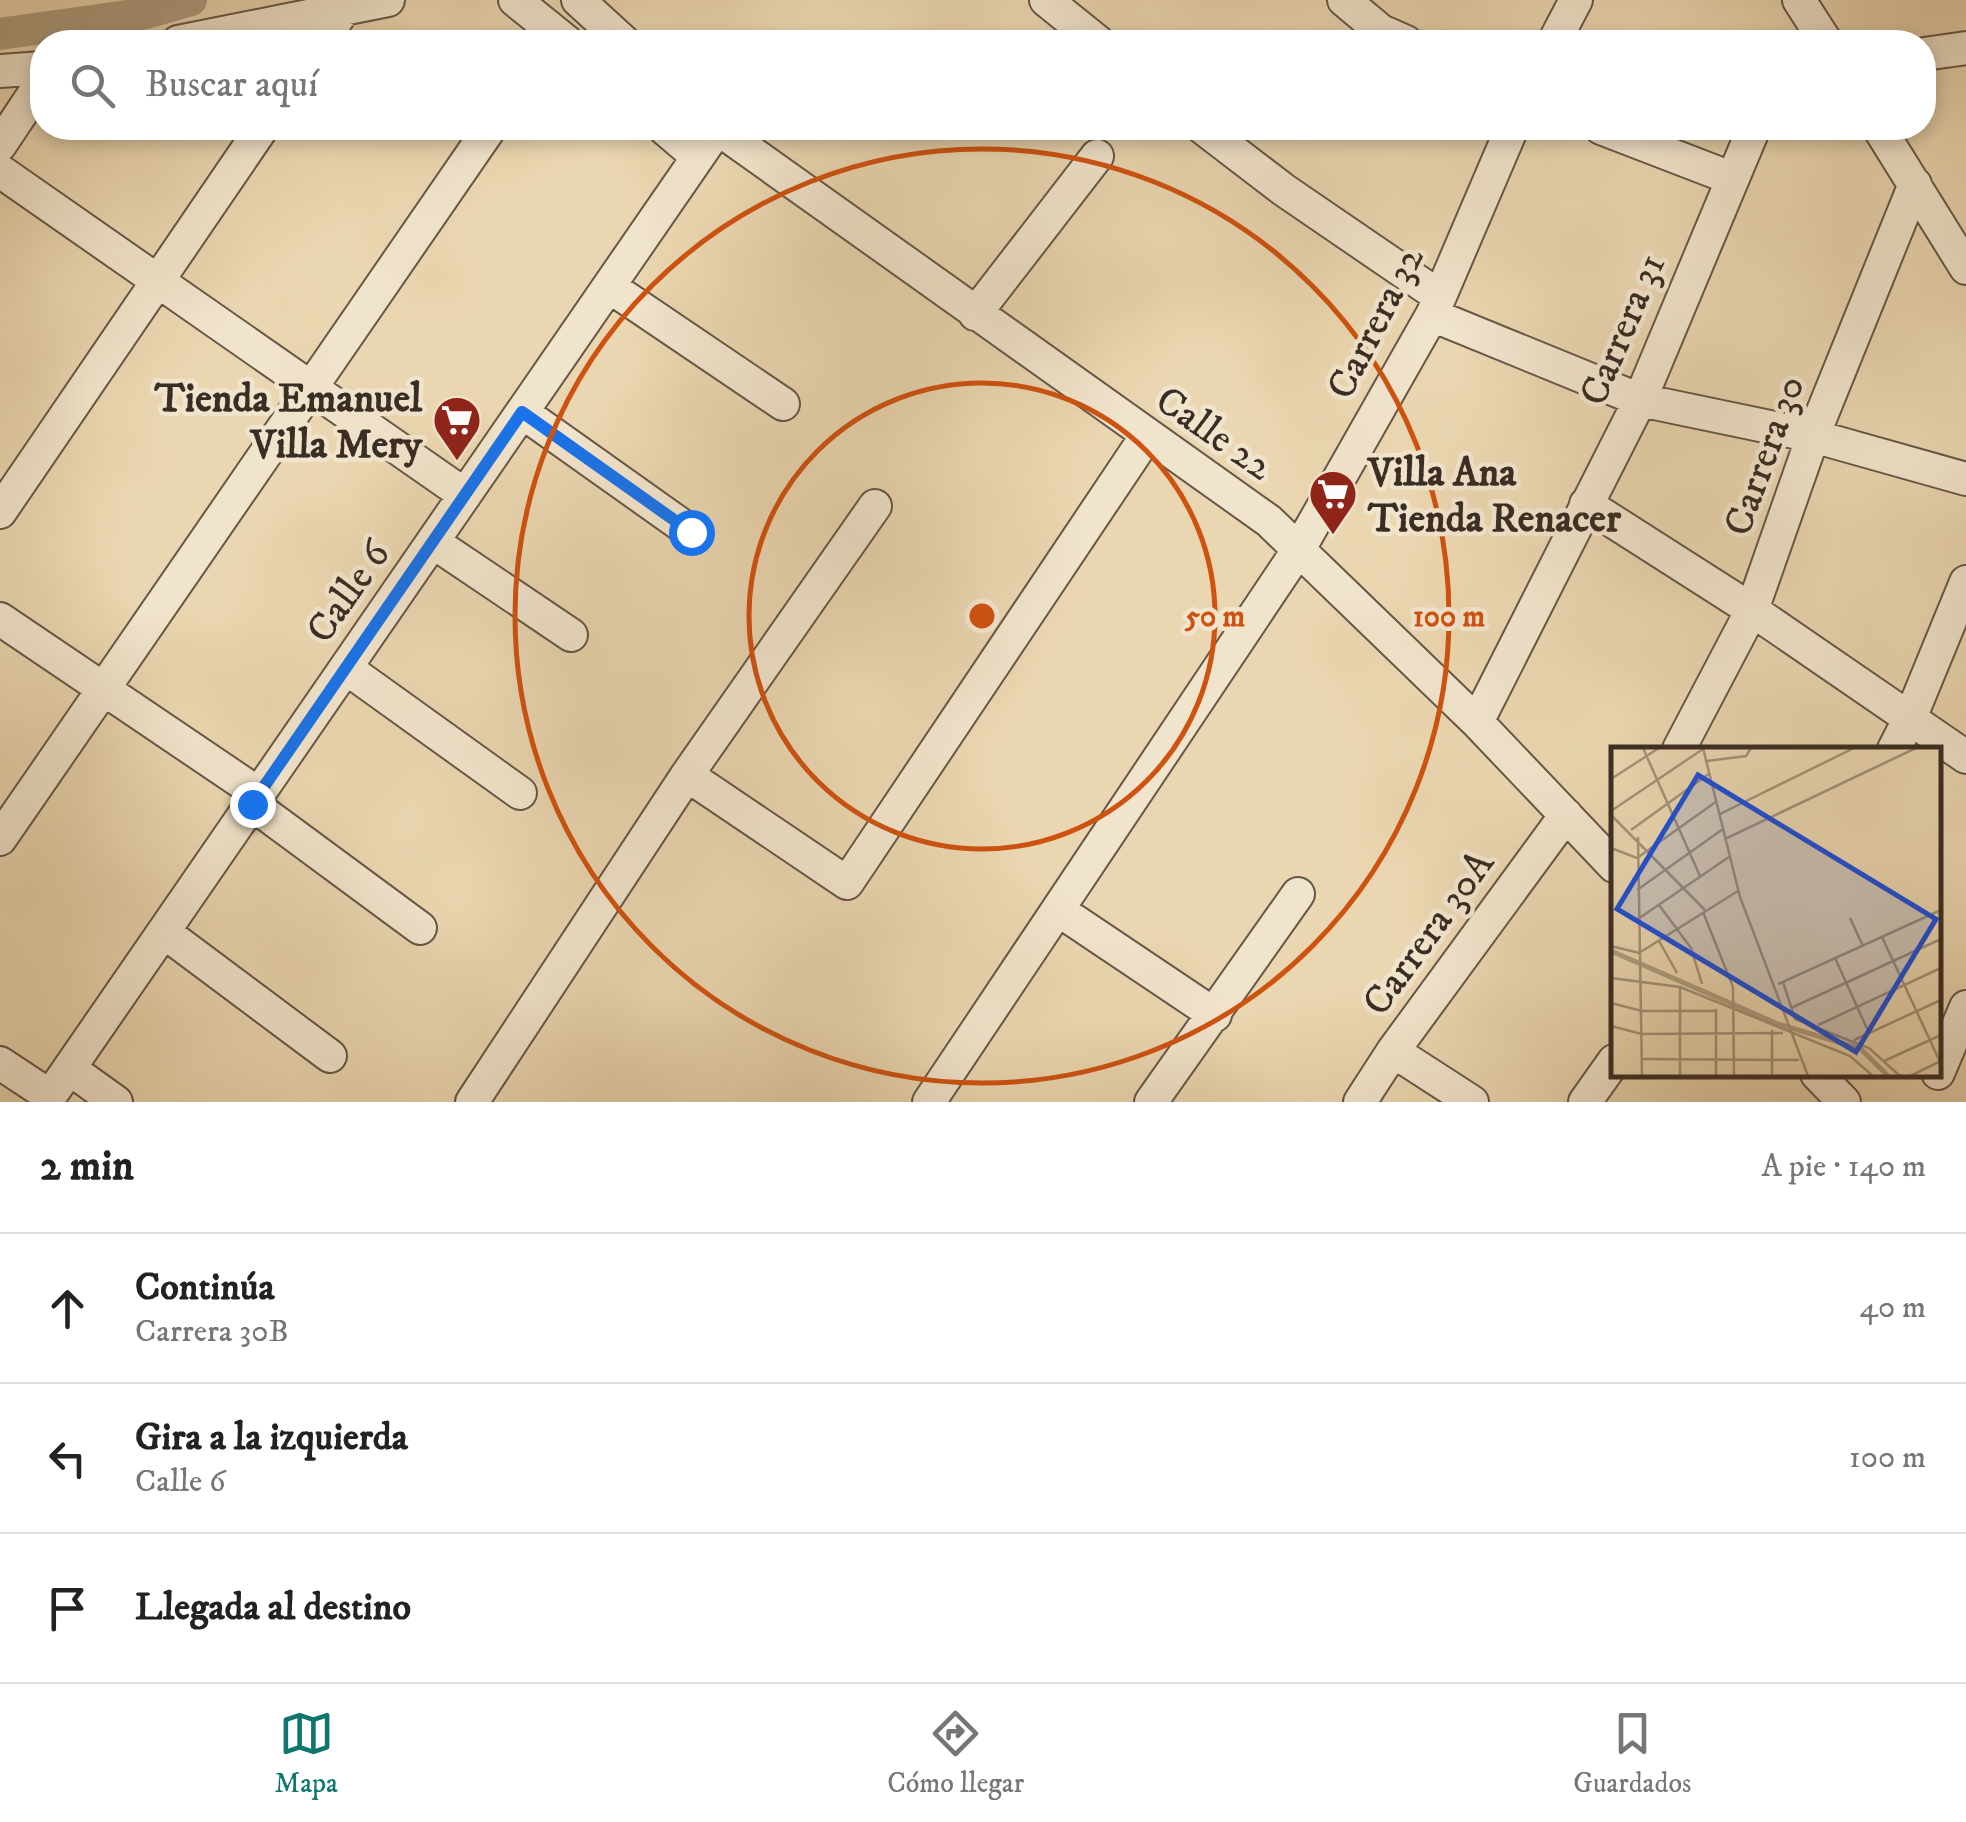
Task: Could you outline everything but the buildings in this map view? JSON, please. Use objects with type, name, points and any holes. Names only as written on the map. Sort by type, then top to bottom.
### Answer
[{"type":"street","points":[[240,30],[388,0]]},
{"type":"street","points":[[514,0],[546,30]]},
{"type":"street","points":[[578,0],[611,30]]},
{"type":"street","points":[[1046,0],[1083,30]]},
{"type":"street","points":[[1344,0],[1380,30]]},
{"type":"street","points":[[1560,30],[1576,0]]},
{"type":"street","points":[[1803,6],[1818,30]]},
{"type":"street","points":[[330,30],[344,10]]},
{"type":"street","points":[[1936,52],[1966,48]]},
{"type":"street","points":[[0,71],[30,69]]},
{"type":"street","points":[[0,145],[30,100]]},
{"type":"street","points":[[0,512],[254,140]]},
{"type":"street","points":[[0,838],[482,140]]},
{"type":"street","points":[[679,140],[698,156]]},
{"type":"street","name":"Calle 6","points":[[48,1099],[709,140]]},
{"type":"street","name":"Calle 22","points":[[735,140],[1269,522],[1477,722],[1611,863]]},
{"type":"street","points":[[1218,140],[1435,305],[1640,400],[1813,436],[1966,479]]},
{"type":"street","name":"Carrera 32","points":[[930,1102],[1300,549],[1435,305],[1507,140]]},
{"type":"street","points":[[1633,140],[1731,178]]},
{"type":"street","name":"Carrera 31","points":[[1477,722],[1640,400],[1748,140]]},
{"type":"street","points":[[1887,140],[1915,184],[1952,220],[1966,268]]},
{"type":"street","points":[[975,314],[1097,156]]},
{"type":"street","points":[[0,171],[465,494]]},
{"type":"street","name":"Carrera 30","points":[[1681,747],[1752,610],[1813,436],[1915,184]]},
{"type":"street","points":[[610,287],[782,404]]},
{"type":"street","points":[[522,412],[691,532]]},
{"type":"street","points":[[687,775],[846,884],[1146,436]]},
{"type":"street","points":[[1586,504],[1752,610],[1966,756]]},
{"type":"street","points":[[472,1102],[687,775],[875,506]]},
{"type":"street","points":[[432,542],[571,635]]},
{"type":"street","points":[[1896,747],[1966,582]]},
{"type":"street","points":[[0,619],[255,799],[420,928]]},
{"type":"street","points":[[346,668],[520,793]]},
{"type":"street","name":"Carrera 30A","points":[[1360,1102],[1566,815]]},
{"type":"street","points":[[1151,1102],[1298,894]]},
{"type":"street","points":[[1060,910],[1215,1015]]},
{"type":"street","points":[[164,932],[330,1056]]},
{"type":"street","points":[[1941,1067],[1966,1007]]},
{"type":"street","points":[[1393,1051],[1472,1102]]},
{"type":"street","points":[[0,1063],[48,1099]]},
{"type":"street","points":[[1586,1102],[1611,1065]]},
{"type":"street","points":[[70,1069],[116,1102]]},
{"type":"street","points":[[1819,1077],[1844,1102]]},
{"type":"street","points":[[1926,1102],[1937,1077]]},
{"type":"waterway","points":[[0,34],[142,14],[191,0]]},
{"type":"place","name":"Tienda Emanuel Villa Mery","points":[[457,462]]},
{"type":"place","name":"Villa Ana Tienda Renacer","points":[[1333,536]]},
{"type":"route","points":[[252,804],[522,412],[691,532]]}]
